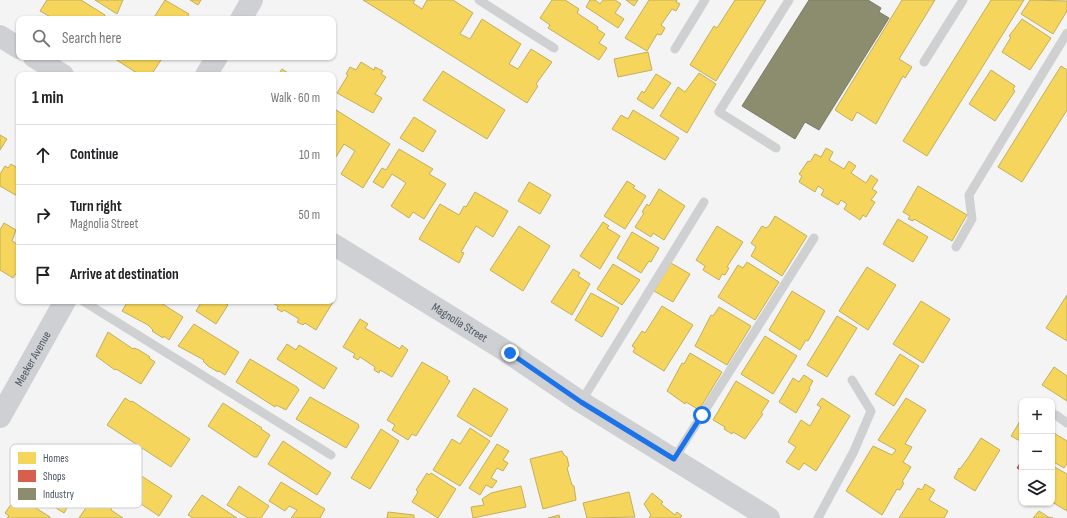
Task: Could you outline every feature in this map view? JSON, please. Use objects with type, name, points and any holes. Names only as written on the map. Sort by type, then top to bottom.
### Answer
[{"type":"street","points":[[243,16],[252,0]]},
{"type":"street","points":[[0,36],[16,46]]},
{"type":"street","points":[[39,60],[57,72]]},
{"type":"street","points":[[208,72],[215,60]]},
{"type":"street","name":"Magnolia Street","points":[[336,246],[510,353],[581,402],[769,518]]},
{"type":"street","name":"Meeker Avenue","points":[[0,417],[63,304]]},
{"type":"lane","points":[[479,0],[554,48]]},
{"type":"lane","points":[[675,48],[705,0]]},
{"type":"lane","points":[[776,148],[719,112],[789,0]]},
{"type":"lane","points":[[924,62],[963,0]]},
{"type":"lane","points":[[956,247],[972,219],[968,195],[1067,33]]},
{"type":"lane","points":[[581,402],[704,202]]},
{"type":"lane","points":[[674,459],[814,238]]},
{"type":"lane","points":[[88,304],[331,455]]},
{"type":"lane","points":[[818,518],[854,451],[871,411],[852,380]]},
{"type":"lane","points":[[1056,416],[1067,422]]},
{"type":"building: Homes","points":[[47,0],[81,0],[105,15],[49,16],[40,11]]},
{"type":"building: Homes","points":[[95,0],[123,0],[117,14]]},
{"type":"building: Homes","points":[[165,0],[189,14],[188,16],[155,16]]},
{"type":"building: Homes","points":[[190,0],[201,0],[198,5]]},
{"type":"building: Homes","points":[[363,0],[415,0],[413,3],[422,9],[427,0],[453,0],[473,13],[460,34],[470,39],[482,19],[521,44],[509,64],[518,69],[531,49],[552,62],[536,84],[538,86],[527,103]]},
{"type":"building: Homes","points":[[552,0],[565,0],[579,9],[577,13],[598,27],[597,29],[605,34],[599,43],[607,48],[599,60],[548,28],[550,25],[540,18]]},
{"type":"building: Homes","points":[[590,0],[595,0],[600,4],[603,0],[615,0],[621,4],[615,13],[624,19],[618,28],[586,7]]},
{"type":"building: Homes","points":[[626,0],[638,0],[634,6]]},
{"type":"building: Homes","points":[[649,0],[677,0],[676,2],[680,4],[676,11],[672,9],[661,25],[665,28],[661,35],[657,34],[647,51],[625,38]]},
{"type":"building: Homes","points":[[735,0],[766,0],[716,81],[690,65],[714,26],[717,28]]},
{"type":"building: Homes","points":[[902,0],[935,0],[899,59],[912,67],[905,78],[903,76],[876,124],[857,112],[852,121],[835,110]]},
{"type":"building: Homes","points":[[991,0],[1024,0],[927,156],[903,141]]},
{"type":"building: Homes","points":[[1030,0],[1067,1],[1067,11],[1053,34],[1021,14]]},
{"type":"building: Homes","points":[[1022,19],[1051,38],[1030,70],[1002,52],[1011,37],[1009,36]]},
{"type":"building: Homes","points":[[648,52],[652,70],[618,77],[614,59]]},
{"type":"building: Homes","points":[[117,60],[161,60],[153,72],[135,72]]},
{"type":"building: Homes","points":[[361,62],[374,70],[375,67],[383,71],[381,74],[386,77],[375,94],[382,98],[373,113],[337,93],[348,75],[346,74],[350,67],[356,70]]},
{"type":"building: Homes","points":[[1061,66],[1067,70],[1067,110],[1022,182],[998,167]]},
{"type":"building: Homes","points":[[991,70],[1015,86],[1013,89],[1015,91],[995,121],[969,104]]},
{"type":"building: Homes","points":[[443,71],[505,110],[487,139],[423,100]]},
{"type":"building: Homes","points":[[699,73],[716,84],[687,133],[660,116],[678,87],[685,92]]},
{"type":"building: Homes","points":[[656,74],[671,83],[653,109],[637,99],[642,91],[644,93]]},
{"type":"building: Homes","points":[[336,110],[390,144],[363,188],[341,174],[355,151],[344,144],[336,157]]},
{"type":"building: Homes","points":[[633,110],[679,138],[665,160],[612,129],[621,115],[628,119]]},
{"type":"building: Homes","points":[[414,117],[436,131],[423,152],[400,138]]},
{"type":"building: Homes","points":[[0,135],[7,139],[0,150]]},
{"type":"building: Homes","points":[[826,148],[833,152],[829,160],[844,169],[849,161],[856,166],[851,173],[866,183],[871,175],[878,180],[872,189],[877,192],[871,200],[875,202],[866,217],[863,215],[860,220],[844,209],[847,204],[841,200],[838,205],[821,195],[824,190],[818,186],[815,192],[799,182],[802,176],[799,174],[808,161],[810,162],[815,154],[821,157]]},
{"type":"building: Homes","points":[[399,149],[433,169],[429,174],[446,184],[424,219],[413,212],[409,218],[391,206],[406,183],[392,174],[383,188],[373,182],[382,168],[386,170]]},
{"type":"building: Homes","points":[[11,164],[16,167],[16,195],[0,186],[0,174],[5,166],[8,168]]},
{"type":"building: Homes","points":[[627,181],[635,186],[633,188],[646,196],[625,229],[604,216]]},
{"type":"building: Homes","points":[[529,182],[551,195],[540,214],[518,201]]},
{"type":"building: Homes","points":[[918,186],[967,215],[952,241],[914,219],[913,221],[908,219],[910,216],[903,212]]},
{"type":"building: Homes","points":[[659,189],[685,206],[664,240],[653,233],[651,237],[635,227],[644,213],[642,212],[647,204],[649,206]]},
{"type":"building: Homes","points":[[475,192],[508,211],[493,237],[476,226],[461,252],[464,253],[459,263],[419,239],[440,204],[459,215]]},
{"type":"building: Homes","points":[[775,216],[807,236],[782,276],[751,256],[756,247],[751,243],[762,226],[766,228],[769,226]]},
{"type":"building: Homes","points":[[898,219],[928,237],[913,262],[883,244]]},
{"type":"building: Homes","points":[[603,222],[609,226],[607,228],[620,236],[600,269],[580,256]]},
{"type":"building: Homes","points":[[4,223],[16,230],[12,241],[16,243],[16,274],[13,278],[0,270],[0,230]]},
{"type":"building: Homes","points":[[519,226],[550,246],[523,291],[490,270]]},
{"type":"building: Homes","points":[[717,226],[743,242],[727,267],[729,268],[725,275],[722,274],[719,280],[703,270],[705,266],[696,260]]},
{"type":"building: Homes","points":[[632,232],[659,248],[651,262],[649,261],[641,273],[617,258]]},
{"type":"building: Homes","points":[[747,262],[779,282],[755,320],[718,297],[738,265],[743,268]]},
{"type":"building: Homes","points":[[671,263],[690,274],[673,302],[654,291]]},
{"type":"building: Homes","points":[[613,264],[640,280],[622,305],[597,289]]},
{"type":"building: Homes","points":[[867,267],[896,285],[868,330],[839,311]]},
{"type":"building: Homes","points":[[573,269],[580,273],[578,276],[590,284],[572,315],[551,302]]},
{"type":"building: Homes","points":[[792,291],[825,311],[808,341],[806,340],[800,350],[769,330]]},
{"type":"building: Homes","points":[[591,293],[619,308],[602,337],[575,320]]},
{"type":"building: Homes","points":[[1067,295],[1067,341],[1046,328]]},
{"type":"building: Homes","points":[[921,301],[950,319],[923,363],[893,344]]},
{"type":"building: Homes","points":[[126,304],[163,304],[183,317],[169,340],[152,331],[153,330],[148,325],[122,311]]},
{"type":"building: Homes","points":[[200,304],[228,305],[216,324],[196,311]]},
{"type":"building: Homes","points":[[274,304],[332,304],[316,330],[305,323],[303,325],[297,322],[299,319],[284,310],[282,312],[277,309],[278,306]]},
{"type":"building: Homes","points":[[662,306],[693,325],[664,371],[633,352],[635,348],[632,346],[642,331],[645,333]]},
{"type":"building: Homes","points":[[719,307],[751,326],[727,365],[695,346],[711,315],[713,316]]},
{"type":"building: Homes","points":[[837,316],[857,328],[827,377],[807,365]]},
{"type":"building: Homes","points":[[360,319],[368,324],[365,328],[400,349],[402,345],[408,350],[392,377],[380,370],[379,373],[374,370],[375,367],[360,357],[358,360],[353,357],[355,354],[343,347]]},
{"type":"building: Homes","points":[[194,324],[239,352],[225,375],[208,366],[203,361],[204,360],[178,346]]},
{"type":"building: Homes","points":[[108,332],[133,349],[139,350],[150,357],[149,358],[155,362],[141,384],[116,369],[115,370],[96,356]]},
{"type":"building: Homes","points":[[765,336],[797,356],[773,394],[741,374]]},
{"type":"building: Homes","points":[[287,344],[296,350],[299,345],[337,368],[324,389],[277,359]]},
{"type":"building: Homes","points":[[690,353],[722,372],[699,410],[686,402],[685,404],[667,391],[682,363],[684,364]]},
{"type":"building: Homes","points":[[900,354],[919,366],[894,406],[875,394]]},
{"type":"building: Homes","points":[[250,359],[297,387],[299,390],[286,410],[276,405],[275,407],[236,382]]},
{"type":"building: Homes","points":[[422,362],[448,377],[447,379],[450,381],[416,436],[412,434],[408,440],[392,430],[395,425],[387,420]]},
{"type":"building: Homes","points":[[1054,367],[1067,376],[1067,401],[1042,385]]},
{"type":"building: Homes","points":[[804,375],[813,381],[796,413],[779,402],[793,378],[799,382]]},
{"type":"building: Homes","points":[[736,381],[769,401],[761,413],[763,414],[745,439],[733,432],[732,434],[724,429],[725,427],[713,420]]},
{"type":"building: Homes","points":[[474,388],[508,409],[491,437],[457,416]]},
{"type":"building: Homes","points":[[310,397],[358,424],[359,427],[346,448],[296,419]]},
{"type":"building: Homes","points":[[125,398],[190,439],[171,467],[142,448],[142,444],[136,444],[107,425]]},
{"type":"building: Homes","points":[[822,398],[850,416],[816,471],[804,463],[799,470],[786,462],[796,447],[788,442],[801,420],[810,426],[821,407],[817,405]]},
{"type":"building: Homes","points":[[906,398],[926,410],[905,444],[912,447],[903,462],[911,467],[902,482],[904,483],[900,490],[897,489],[882,515],[846,491],[873,446],[892,455],[896,450],[878,440]]},
{"type":"building: Homes","points":[[223,403],[262,428],[261,429],[270,435],[257,457],[254,457],[208,426]]},
{"type":"building: Homes","points":[[1019,423],[1019,440],[1011,436]]},
{"type":"building: Homes","points":[[470,428],[490,441],[460,486],[433,470],[452,439],[460,444]]},
{"type":"building: Homes","points":[[381,429],[399,441],[370,489],[351,478]]},
{"type":"building: Homes","points":[[1055,434],[1067,441],[1067,464],[1064,468],[1055,463]]},
{"type":"building: Homes","points":[[981,438],[1000,450],[975,491],[954,478],[959,468],[960,469]]},
{"type":"building: Homes","points":[[283,441],[331,473],[317,495],[268,464]]},
{"type":"building: Homes","points":[[497,444],[509,451],[503,460],[508,463],[503,471],[497,468],[491,478],[497,481],[492,488],[486,485],[480,495],[469,488]]},
{"type":"building: Homes","points":[[562,451],[567,457],[569,466],[567,468],[572,485],[574,486],[576,500],[543,509],[530,459]]},
{"type":"building: Homes","points":[[1055,467],[1067,474],[1067,511],[1055,504]]},
{"type":"building: Homes","points":[[427,473],[429,475],[431,473],[456,489],[438,518],[412,502],[418,492],[416,490]]},
{"type":"building: Homes","points":[[142,476],[172,496],[159,516],[142,505]]},
{"type":"building: Homes","points":[[281,482],[325,509],[320,518],[291,518],[297,510],[289,506],[285,511],[269,501]]},
{"type":"building: Homes","points":[[925,484],[935,490],[929,500],[948,511],[944,518],[899,518],[918,488],[922,490]]},
{"type":"building: Homes","points":[[239,486],[269,506],[261,518],[248,518],[227,505]]},
{"type":"building: Homes","points":[[521,486],[526,507],[473,518],[471,507],[484,505],[482,499],[491,493]]},
{"type":"building: Homes","points":[[629,492],[635,517],[587,518],[583,503]]},
{"type":"building: Homes","points":[[652,493],[663,502],[661,504],[675,515],[677,512],[682,516],[680,518],[649,518],[651,515],[644,504]]},
{"type":"building: Homes","points":[[202,495],[237,518],[193,518],[188,515]]},
{"type":"building: Homes","points":[[10,506],[10,508],[36,508],[50,518],[7,518],[9,516],[5,513]]},
{"type":"building: Homes","points":[[56,508],[67,508],[64,513]]},
{"type":"building: Homes","points":[[86,508],[112,508],[111,510],[123,518],[79,518]]},
{"type":"building: Homes","points":[[1039,511],[1048,517],[1053,518],[1033,518]]},
{"type":"building: Homes","points":[[388,512],[414,515],[414,518],[387,518]]},
{"type":"building: Homes","points":[[559,515],[560,518],[548,518]]},
{"type":"building: Industry","points":[[809,0],[868,0],[881,8],[879,12],[889,18],[819,130],[805,122],[795,139],[742,106]]},
{"type":"route","points":[[510,353],[581,402],[674,459],[702,415]]}]
